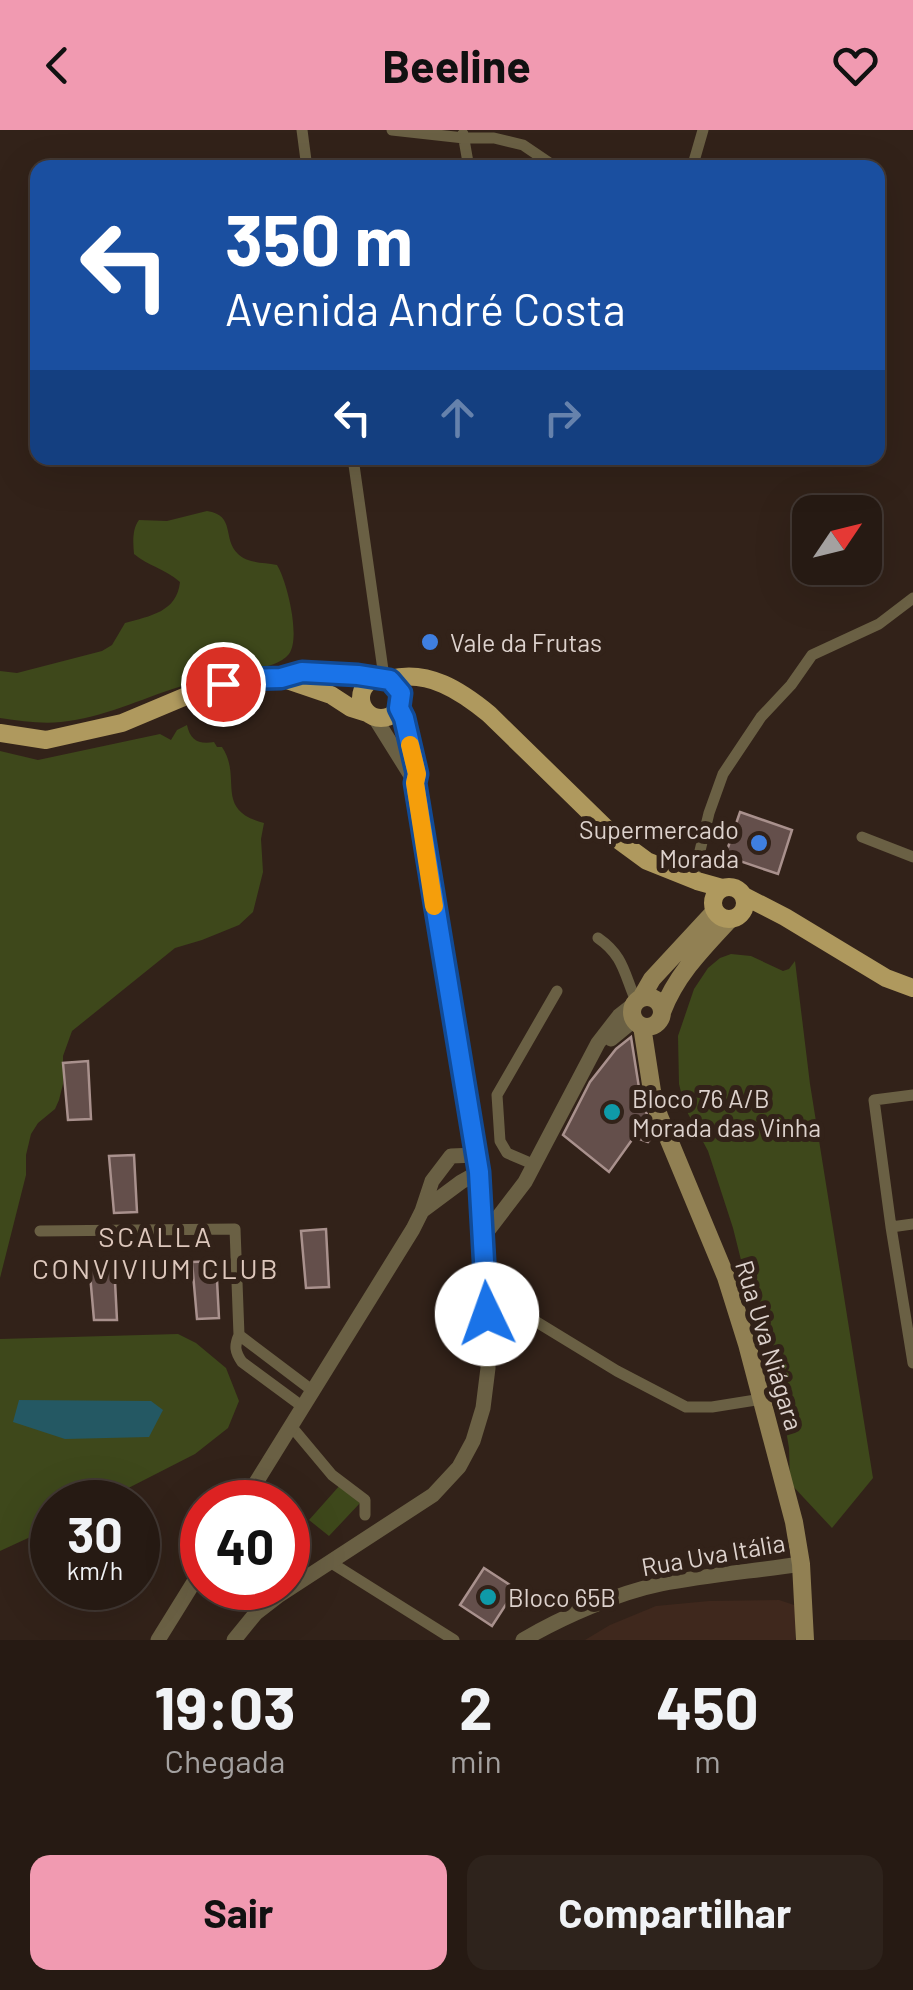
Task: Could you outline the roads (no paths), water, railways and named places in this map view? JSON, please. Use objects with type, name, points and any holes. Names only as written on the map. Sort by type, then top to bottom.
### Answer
[{"type":"main road","points":[[0,734],[46,740],[122,723],[203,689],[243,679],[281,678],[302,672],[383,678],[401,693],[400,704]]},
{"type":"main road","points":[[281,678],[331,695],[351,708],[389,717],[425,686],[444,685]]},
{"type":"main road","points":[[371,715],[361,704],[360,694],[365,684],[383,678],[430,679],[466,695],[617,840],[646,861],[695,880],[722,908],[742,912],[744,896],[886,978],[913,988]]},
{"type":"main road","points":[[722,908],[772,911]]},
{"type":"main road","name":"Rua Uva Niágara","points":[[722,908],[669,992],[644,1012],[650,1074],[659,1116],[736,1306],[762,1400],[794,1522],[801,1564],[805,1640]]},
{"type":"street","points":[[302,130],[306,160]]},
{"type":"street","points":[[392,130],[494,138],[523,145],[545,160]]},
{"type":"street","points":[[694,160],[703,130]]},
{"type":"street","points":[[463,134],[468,160]]},
{"type":"street","points":[[355,465],[383,678]]},
{"type":"street","points":[[695,880],[709,813],[723,774],[761,717],[792,685],[812,655],[879,624],[913,598]]},
{"type":"street","points":[[234,1640],[256,1613],[278,1596],[433,1495],[459,1467],[473,1441],[482,1408],[488,1368],[482,1198],[415,783],[417,774],[400,704]]},
{"type":"street","points":[[371,715],[415,783]]},
{"type":"street","points":[[862,837],[913,857]]},
{"type":"street","points":[[483,1237],[525,1182],[598,1043],[618,1016],[644,1012],[619,957],[598,938]]},
{"type":"street","points":[[535,1165],[507,1153],[500,1141],[497,1096],[557,991]]},
{"type":"street","points":[[912,1354],[874,1100],[913,1095]]},
{"type":"street","points":[[258,1480],[422,1212],[432,1182],[471,1124]]},
{"type":"street","points":[[451,1156],[478,1164]]},
{"type":"street","points":[[422,1212],[478,1164]]},
{"type":"street","points":[[450,1190],[482,1198],[525,1182]]},
{"type":"street","points":[[891,1227],[913,1224]]},
{"type":"street","points":[[40,1231],[234,1229],[239,1335],[236,1353],[242,1362],[304,1406]]},
{"type":"street","points":[[486,1291],[617,1371],[686,1407],[762,1400]]},
{"type":"street","points":[[239,1335],[313,1391]]},
{"type":"street","points":[[292,1426],[332,1475],[365,1500],[365,1515]]},
{"type":"street","points":[[330,1562],[454,1640]]},
{"type":"street","name":"Rua Uva Itália","points":[[524,1640],[550,1624],[658,1584],[801,1564]]},
{"type":"street","points":[[158,1640],[180,1604]]},
{"type":"water","points":[[19,1400],[151,1401],[163,1410],[149,1437],[65,1439],[13,1422]]},
{"type":"place","name":"Vale da Frutas","points":[[430,642]]},
{"type":"place","name":"Supermercado Morada","points":[[759,843]]},
{"type":"place","name":"Bloco 76 A/B Morada das Vinha","points":[[612,1112]]},
{"type":"place","name":"Bloco 65B","points":[[488,1597]]},
{"type":"district","name":"SCALLA CONVIVIUM CLUB","points":[[156,1252]]}]
